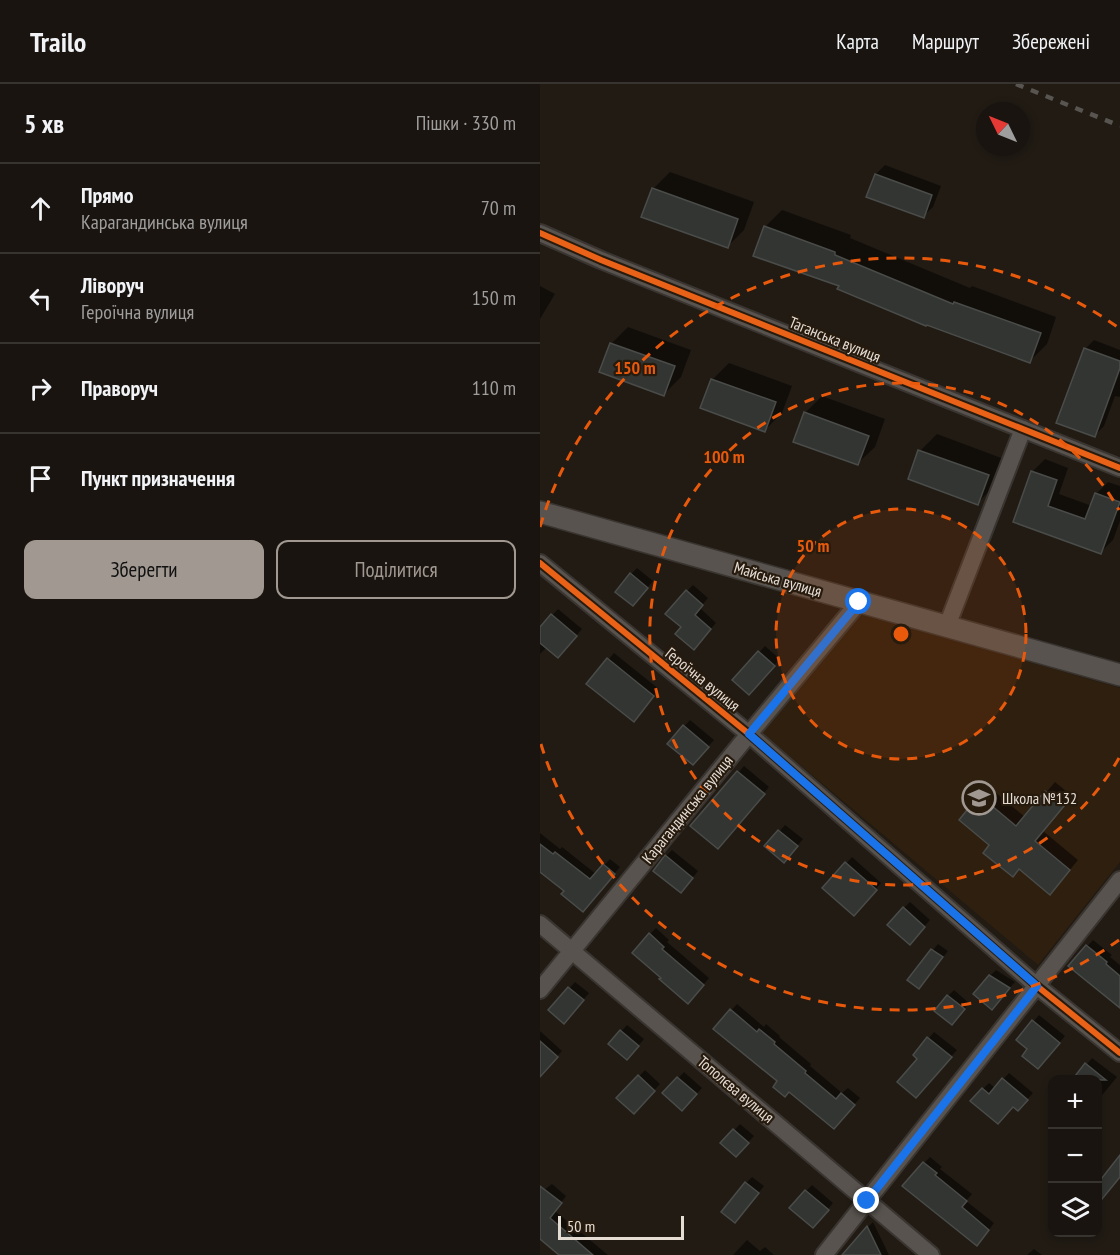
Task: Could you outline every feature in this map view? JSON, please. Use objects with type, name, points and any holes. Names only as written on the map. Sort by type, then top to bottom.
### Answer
[{"type":"street","name":"Таганська вулиця","points":[[540,233],[601,260],[1120,468]]},
{"type":"street","points":[[946,626],[1023,429]]},
{"type":"street","name":"Майська вулиця","points":[[540,512],[1120,675]]},
{"type":"street","name":"Героїчна вулиця","points":[[540,562],[749,734],[1037,986],[1120,1053]]},
{"type":"street","name":"Карагандинська вулиця","points":[[540,990],[859,602]]},
{"type":"street","points":[[824,1255],[1120,880]]},
{"type":"street","name":"Тополєва вулиця","points":[[540,924],[931,1255]]},
{"type":"shaded area","name":"Школа №132","points":[[860,613],[1120,688],[1120,862],[1038,965],[762,733]]},
{"type":"building","points":[[875,174],[932,195],[924,218],[866,197]]},
{"type":"building","points":[[652,188],[738,219],[728,248],[641,217]]},
{"type":"building","points":[[764,226],[835,252],[835,255],[953,304],[954,302],[1041,333],[1030,363],[926,326],[837,289],[839,286],[753,256]]},
{"type":"building","points":[[610,343],[675,366],[664,396],[599,372]]},
{"type":"building","points":[[1084,348],[1120,361],[1120,368],[1095,437],[1056,423]]},
{"type":"building","points":[[711,379],[776,402],[765,432],[700,408]]},
{"type":"building","points":[[804,412],[869,436],[858,465],[793,442]]},
{"type":"building","points":[[918,450],[989,475],[978,505],[908,479]]},
{"type":"building","points":[[1031,471],[1057,480],[1048,506],[1085,519],[1095,493],[1120,502],[1101,554],[1013,522]]},
{"type":"building","points":[[630,573],[648,588],[633,606],[615,592]]},
{"type":"building","points":[[686,590],[703,605],[695,615],[711,629],[694,650],[675,634],[681,627],[665,614]]},
{"type":"building","points":[[551,614],[577,636],[558,658],[540,643],[540,627]]},
{"type":"building","points":[[758,651],[775,666],[749,695],[732,680]]},
{"type":"building","points":[[607,658],[654,696],[634,722],[586,684]]},
{"type":"building","points":[[683,725],[709,747],[693,765],[667,744]]},
{"type":"building","points":[[737,771],[765,794],[718,849],[690,826]]},
{"type":"building","points":[[1045,791],[1064,806],[1035,841],[1070,870],[1050,895],[1019,869],[1013,877],[983,853],[989,845],[959,820],[979,795],[1016,826]]},
{"type":"building","points":[[778,830],[798,846],[784,863],[764,846]]},
{"type":"building","points":[[540,844],[553,854],[555,852],[590,879],[603,864],[615,874],[583,912],[561,894],[564,891],[540,872]]},
{"type":"building","points":[[665,855],[693,878],[681,893],[653,871]]},
{"type":"building","points":[[845,862],[877,890],[854,916],[822,888]]},
{"type":"building","points":[[903,907],[925,927],[910,945],[887,925]]},
{"type":"building","points":[[649,933],[664,947],[662,949],[704,985],[688,1004],[632,953]]},
{"type":"building","points":[[1086,945],[1120,976],[1120,1008],[1068,966]]},
{"type":"building","points":[[931,949],[943,957],[919,989],[907,980]]},
{"type":"building","points":[[989,975],[1010,988],[992,1010],[973,994]]},
{"type":"building","points":[[568,987],[584,1000],[564,1024],[548,1010]]},
{"type":"building","points":[[947,995],[965,1009],[952,1025],[934,1011]]},
{"type":"building","points":[[730,1009],[757,1032],[759,1029],[775,1042],[774,1044],[806,1071],[805,1073],[836,1099],[841,1093],[855,1105],[834,1129],[789,1092],[785,1097],[773,1087],[777,1081],[713,1029]]},
{"type":"building","points":[[1032,1020],[1060,1043],[1038,1069],[1022,1056],[1027,1049],[1016,1040]]},
{"type":"building","points":[[620,1030],[639,1046],[627,1060],[608,1044]]},
{"type":"building","points":[[927,1037],[952,1057],[916,1098],[897,1082],[917,1059],[913,1055]]},
{"type":"building","points":[[540,1041],[558,1057],[540,1077]]},
{"type":"building","points":[[1085,1063],[1100,1075],[1076,1075]]},
{"type":"building","points":[[638,1075],[655,1091],[634,1114],[616,1098]]},
{"type":"building","points":[[677,1077],[697,1094],[682,1111],[662,1093]]},
{"type":"building","points":[[1002,1078],[1028,1100],[1018,1111],[1013,1107],[998,1124],[970,1101],[982,1088],[989,1094]]},
{"type":"building","points":[[733,1129],[749,1143],[736,1157],[720,1143]]},
{"type":"building","points":[[1120,1155],[1120,1177],[1102,1199],[1102,1178]]},
{"type":"building","points":[[923,1162],[967,1201],[962,1207],[989,1230],[977,1246],[902,1186]]},
{"type":"building","points":[[745,1182],[759,1193],[735,1223],[721,1212]]},
{"type":"building","points":[[540,1186],[562,1203],[550,1218],[593,1255],[559,1255],[540,1239]]},
{"type":"building","points":[[805,1190],[829,1210],[813,1228],[789,1208]]},
{"type":"building","points":[[867,1226],[881,1255],[842,1255]]},
{"type":"railway","points":[[1016,84],[1120,126]]},
{"type":"cycle path","points":[[540,233],[601,260],[1120,468]]},
{"type":"cycle path","points":[[540,563],[749,734],[1037,986],[1120,1053]]},
{"type":"place","name":"Школа №132","points":[[979,798]]},
{"type":"route","points":[[859,602],[749,734],[1037,986],[867,1201]]}]
